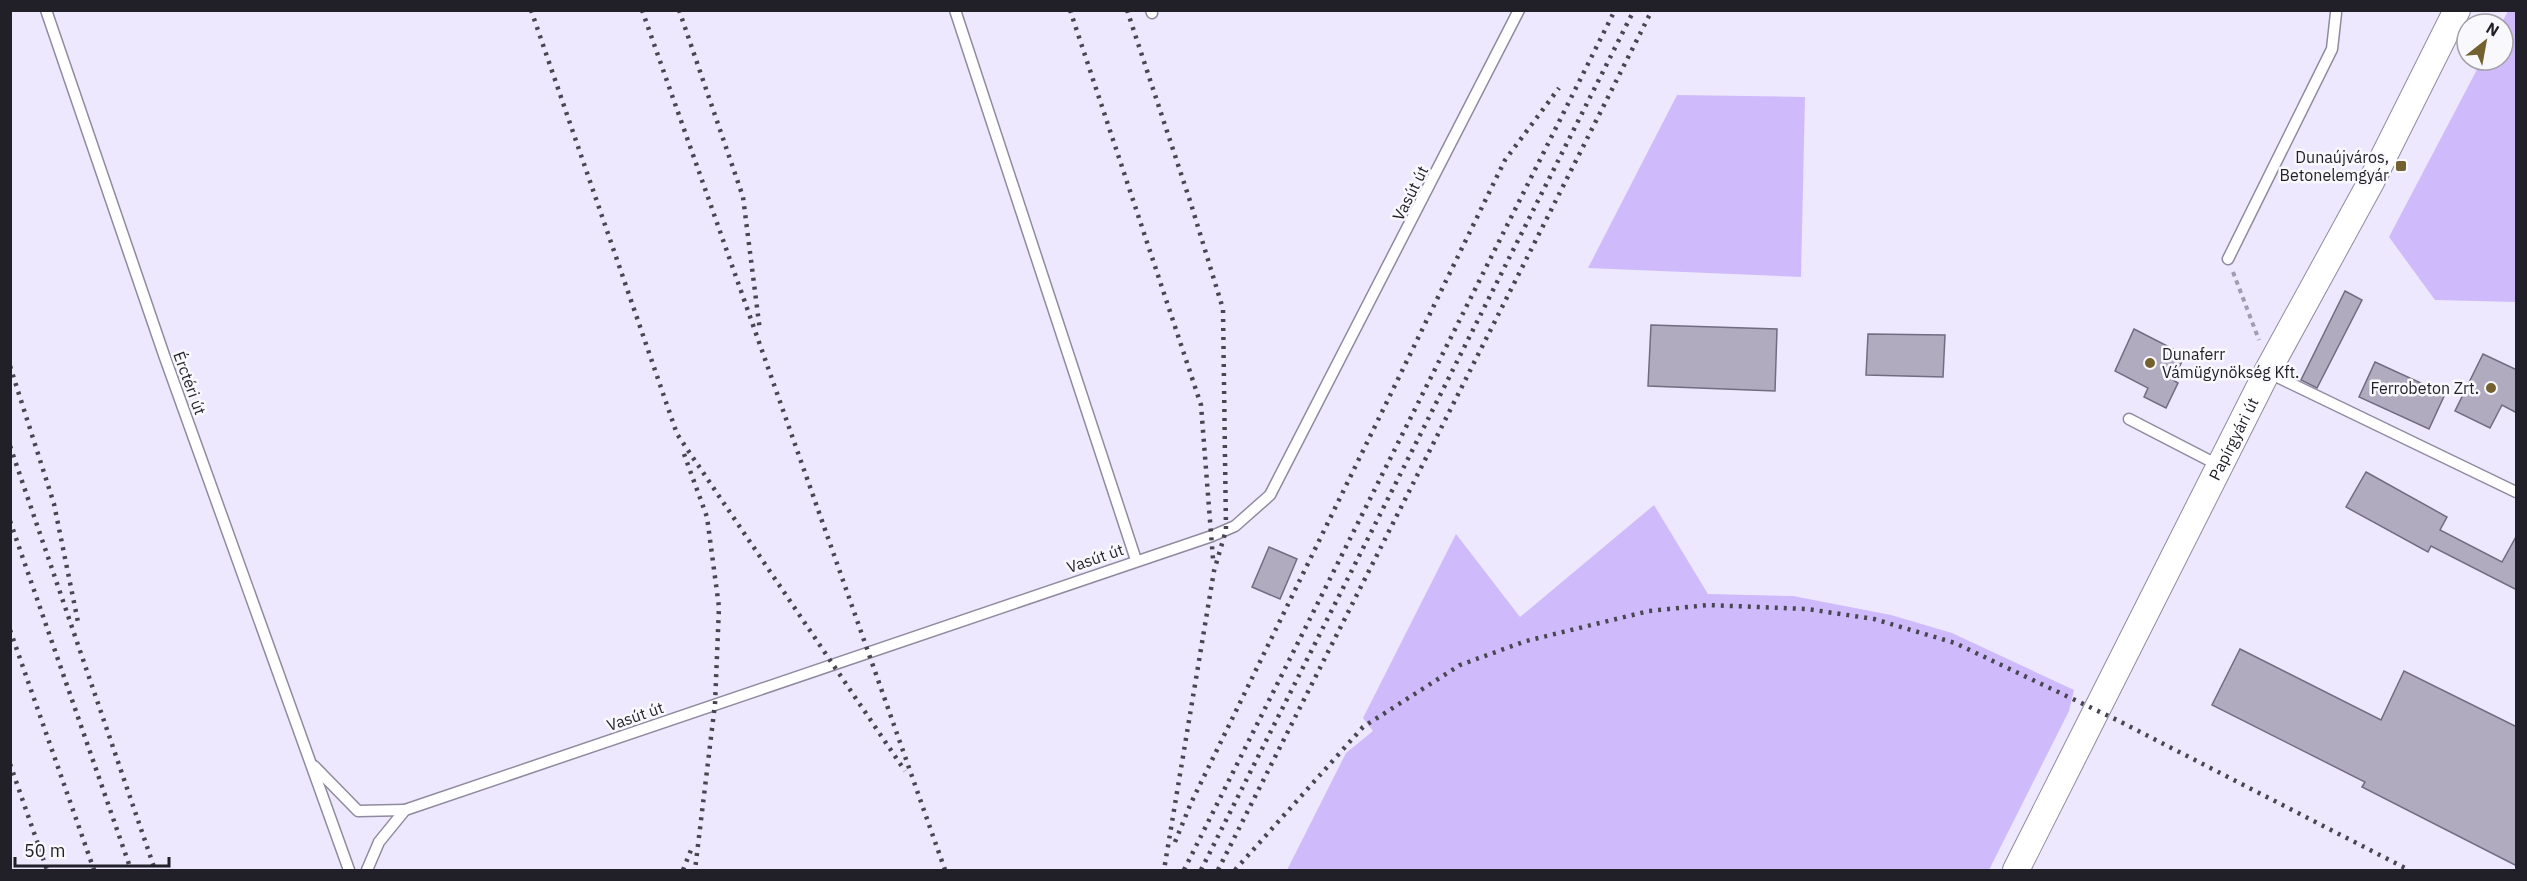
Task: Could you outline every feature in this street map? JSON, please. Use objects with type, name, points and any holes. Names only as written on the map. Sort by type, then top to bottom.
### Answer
[{"type":"street","name":"Papírgyári út","points":[[2016,870],[2267,372],[2371,183],[2457,10]]},
{"type":"lane","name":"Érctéri út","points":[[46,10],[160,344],[349,870]]},
{"type":"lane","points":[[955,10],[1136,560]]},
{"type":"lane","name":"Vasút út","points":[[310,763],[358,812],[405,810],[1212,536],[1235,526],[1270,495],[1520,10]]},
{"type":"lane","points":[[2228,259],[2332,49],[2336,13]]},
{"type":"lane","points":[[2267,372],[2517,492]]},
{"type":"lane","points":[[2129,418],[2220,466]]},
{"type":"lane","points":[[367,870],[379,842],[405,810]]},
{"type":"path","points":[[2228,259],[2261,347]]},
{"type":"shaded area","points":[[2516,11],[2516,302],[2435,300],[2389,237],[2476,72],[2515,72],[2515,12],[2507,12]]},
{"type":"shaded area","points":[[1677,95],[1805,97],[1801,277],[1588,268]]},
{"type":"shaded area","points":[[1654,505],[1708,594],[1793,596],[1891,615],[1952,633],[2074,690],[2069,711],[1989,870],[1287,870],[1346,753],[1373,731],[1363,718],[1456,534],[1520,617]]},
{"type":"building","points":[[2345,291],[2362,300],[2317,388],[2301,380]]},
{"type":"building","points":[[1651,325],[1777,329],[1775,391],[1648,386]]},
{"type":"building","name":"Dunaferr Vámügynökség Kft.","points":[[2134,329],[2185,355],[2173,380],[2178,383],[2166,408],[2144,397],[2148,388],[2115,371]]},
{"type":"building","points":[[1868,334],[1945,335],[1943,377],[1866,375]]},
{"type":"building","name":"Ferrobeton Zrt.","points":[[2483,354],[2517,370],[2517,413],[2502,405],[2490,428],[2455,411]]},
{"type":"building","points":[[2375,362],[2445,394],[2429,429],[2359,397]]},
{"type":"building","points":[[2366,472],[2447,517],[2440,530],[2502,562],[2517,535],[2517,590],[2431,546],[2428,552],[2346,507]]},
{"type":"building","points":[[1269,547],[1297,559],[1280,599],[1252,587]]},
{"type":"building","points":[[2240,649],[2381,720],[2404,671],[2517,727],[2517,866],[2362,787],[2365,782],[2212,705]]},
{"type":"railway","points":[[531,10],[677,434],[905,771]]},
{"type":"railway","points":[[642,10],[945,870]]},
{"type":"railway","points":[[679,10],[743,197],[760,331]]},
{"type":"railway","points":[[1070,10],[1201,405],[1213,559]]},
{"type":"railway","points":[[1127,10],[1223,309],[1226,530],[1214,571],[1164,870]]},
{"type":"railway","points":[[1184,870],[1615,10]]},
{"type":"railway","points":[[1201,870],[1634,10]]},
{"type":"railway","points":[[1218,870],[1652,10]]},
{"type":"railway","points":[[1175,842],[1191,803],[1505,160],[1559,88]]},
{"type":"railway","points":[[10,366],[54,504],[78,622]]},
{"type":"railway","points":[[10,446],[155,870]]},
{"type":"railway","points":[[684,454],[707,517],[719,607],[715,704],[695,870]]},
{"type":"railway","points":[[10,521],[131,870]]},
{"type":"railway","points":[[1235,870],[1363,727],[1460,665],[1526,641],[1649,611],[1708,605],[1807,609],[1874,619],[1955,643],[2117,720],[2409,870]]},
{"type":"railway","points":[[10,630],[94,870]]},
{"type":"railway","points":[[10,764],[47,870]]},
{"type":"railway","points":[[683,870],[693,845]]},
{"type":"place","name":"Dunaújváros, Betonelemgyár","points":[[2401,166]]},
{"type":"place","name":"Dunaferr Vámügynökség Kft.","points":[[2150,363]]},
{"type":"place","name":"Ferrobeton Zrt.","points":[[2491,388]]}]
